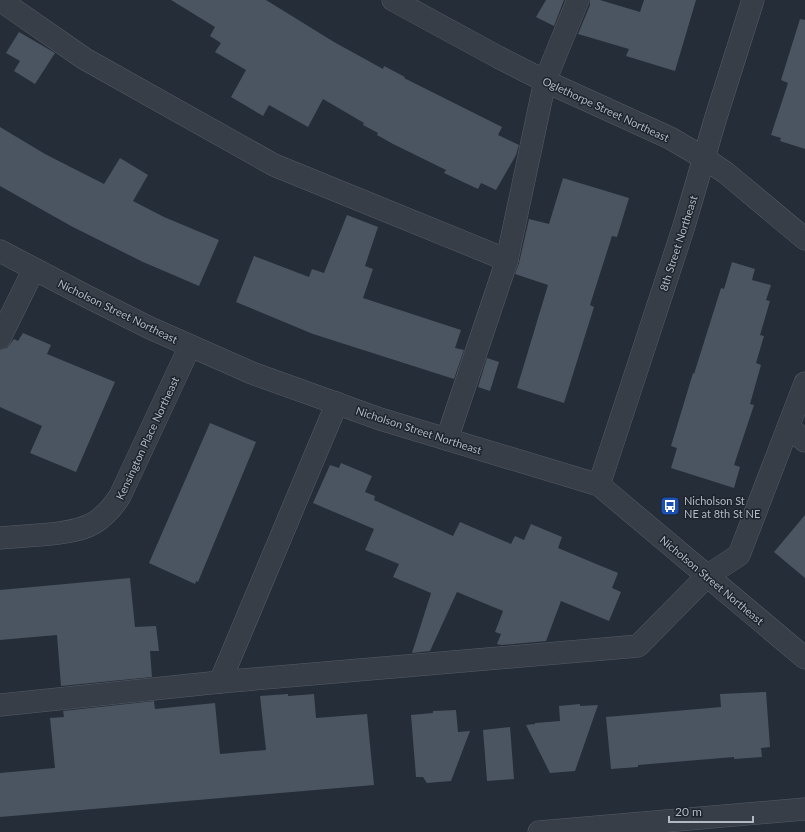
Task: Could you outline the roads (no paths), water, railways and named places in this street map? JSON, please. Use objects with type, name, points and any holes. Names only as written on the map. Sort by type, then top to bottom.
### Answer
[{"type":"street","points":[[0,0],[85,59],[274,165],[507,260]]},
{"type":"street","name":"Oglethorpe Street Northeast","points":[[393,0],[545,81],[670,138],[704,158],[726,174],[805,238]]},
{"type":"street","points":[[447,440],[507,260],[545,81],[578,0]]},
{"type":"street","name":"8th Street Northeast","points":[[598,485],[684,226],[753,0]]},
{"type":"street","name":"Nicholson Street Northeast","points":[[0,250],[86,296],[190,346],[252,373],[380,419],[598,485],[805,658]]},
{"type":"street","points":[[0,338],[34,269]]},
{"type":"street","name":"Kensington Place Northeast","points":[[0,538],[70,532],[94,523],[113,507],[120,496],[190,346]]},
{"type":"street","points":[[0,705],[220,682],[638,646],[708,576],[739,555],[805,383]]},
{"type":"street","points":[[220,682],[337,404]]},
{"type":"street","points":[[788,427],[805,441]]},
{"type":"street","points":[[539,832],[805,808]]},
{"type":"place","name":"Nicholson St NE at 8th St NE","points":[[670,506]]}]
